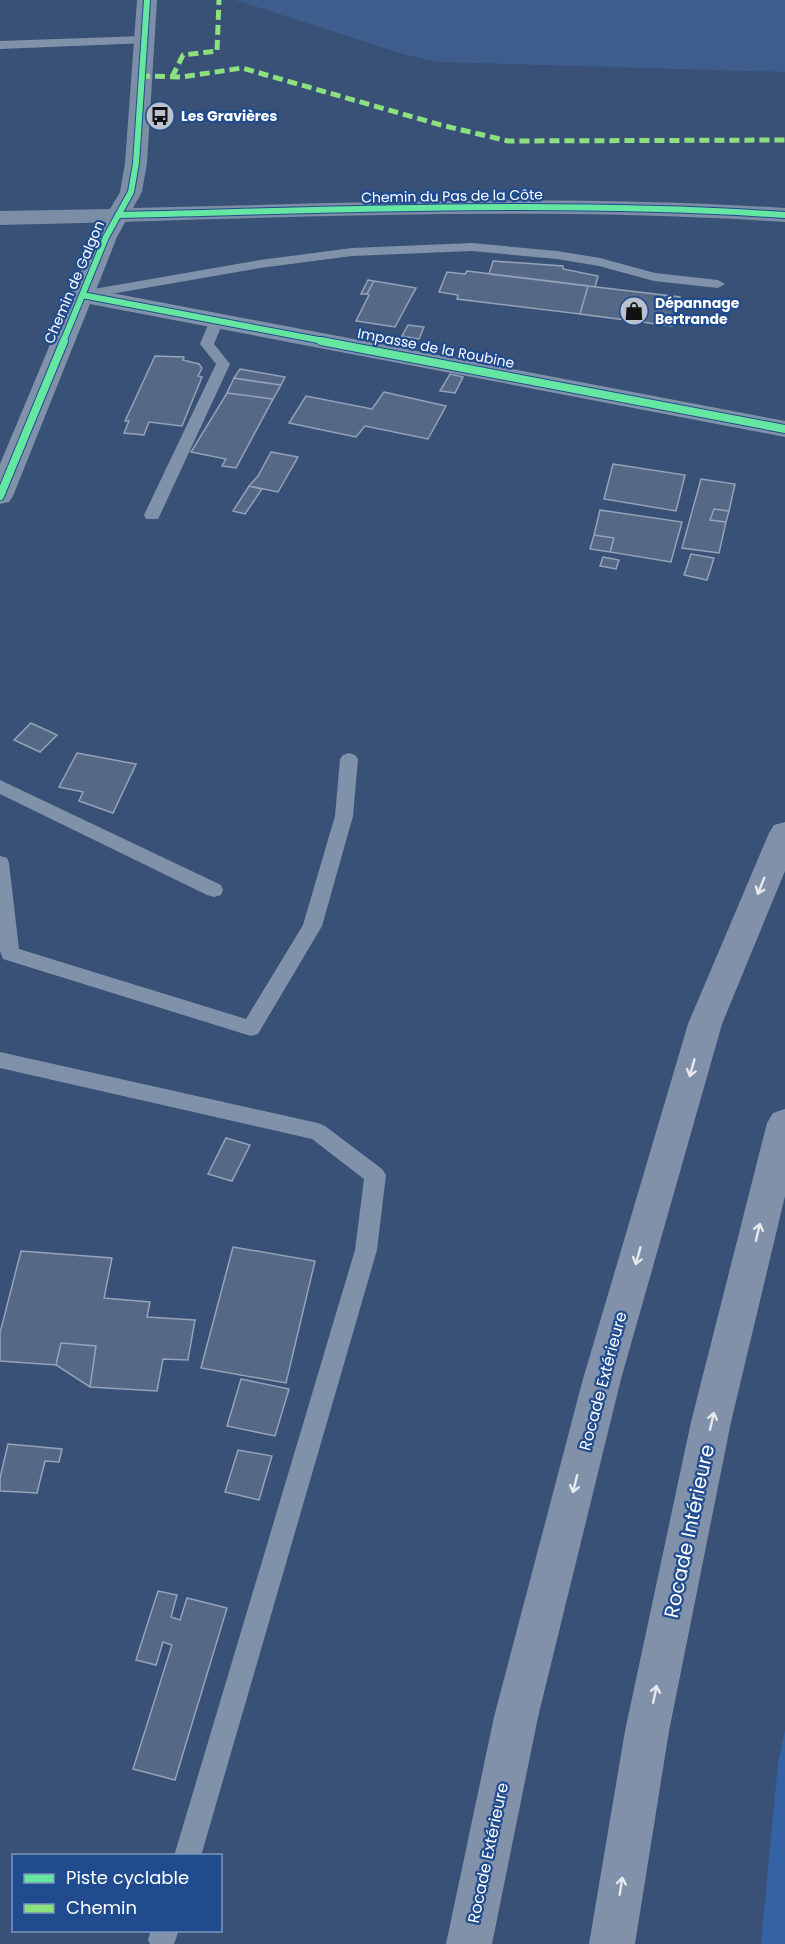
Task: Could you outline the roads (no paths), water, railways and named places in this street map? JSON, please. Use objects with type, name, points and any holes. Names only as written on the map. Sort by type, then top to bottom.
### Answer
[{"type":"highway","name":"Rocade Extérieure","points":[[469,1944],[516,1717],[602,1379],[705,1024],[785,833]]},
{"type":"highway","name":"Rocade Intérieure","points":[[612,1944],[647,1731],[711,1422],[785,1123]]},
{"type":"street","name":"Chemin de Galgon","points":[[0,496],[106,237],[132,192],[147,0]]},
{"type":"street","name":"Chemin du Pas de la Côte","points":[[0,218],[398,209],[679,207],[785,215]]},
{"type":"street","name":"Impasse de la Roubine","points":[[82,295],[785,429]]},
{"type":"lane","points":[[0,45],[143,40]]},
{"type":"lane","points":[[82,295],[260,264],[352,252],[472,247],[557,255],[600,262],[654,277],[718,284]]},
{"type":"lane","points":[[153,515],[223,364],[207,344],[217,320]]},
{"type":"lane","points":[[0,863],[10,954],[251,1028],[312,926],[344,816],[349,759]]},
{"type":"lane","points":[[0,786],[214,890]]},
{"type":"lane","points":[[0,1060],[318,1132],[375,1175],[366,1250],[188,1854]]},
{"type":"place","name":"Les Gravières","points":[[160,116]]},
{"type":"place","name":"Dépannage Bertrande","points":[[634,311]]}]
